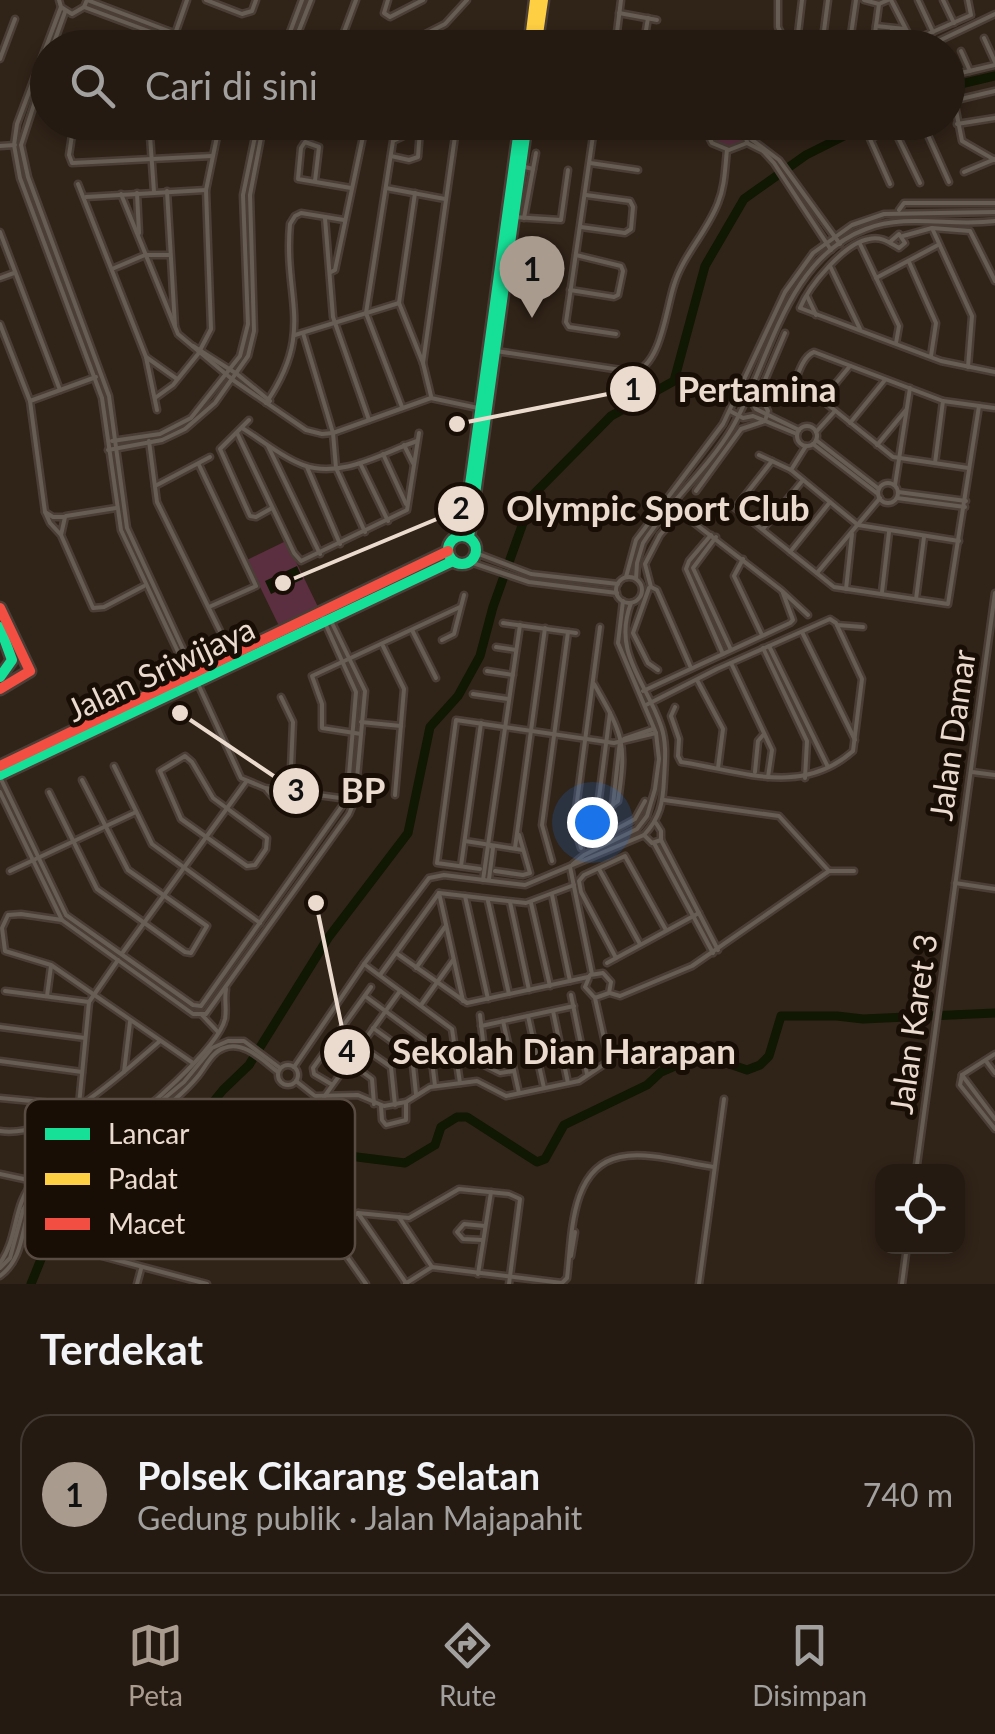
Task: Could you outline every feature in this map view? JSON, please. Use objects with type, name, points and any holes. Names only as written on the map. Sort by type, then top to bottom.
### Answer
[{"type":"street","points":[[57,30],[63,10],[59,0]]},
{"type":"street","points":[[63,10],[79,12],[87,0],[160,30]]},
{"type":"street","points":[[176,30],[187,0]]},
{"type":"street","points":[[206,0],[242,14],[252,11],[256,0]]},
{"type":"street","points":[[291,30],[302,0]]},
{"type":"street","points":[[299,30],[311,0]]},
{"type":"street","points":[[345,30],[356,0]]},
{"type":"street","points":[[388,0],[384,13],[390,17],[418,1]]},
{"type":"street","points":[[433,30],[445,24],[467,0]]},
{"type":"street","points":[[534,30],[536,0]]},
{"type":"street","points":[[537,30],[543,0]]},
{"type":"street","points":[[617,30],[621,0]]},
{"type":"street","points":[[778,0],[780,30]]},
{"type":"street","points":[[798,30],[802,0]]},
{"type":"street","points":[[824,30],[828,0]]},
{"type":"street","points":[[852,30],[856,0]]},
{"type":"street","points":[[864,0],[879,4],[889,0],[905,29],[876,26]]},
{"type":"street","points":[[918,0],[932,30]]},
{"type":"street","points":[[943,0],[954,23]]},
{"type":"street","points":[[938,30],[972,13],[968,0]]},
{"type":"street","points":[[875,30],[879,4]]},
{"type":"street","points":[[84,7],[155,30]]},
{"type":"street","points":[[55,30],[63,10]]},
{"type":"street","points":[[619,13],[658,20]]},
{"type":"street","points":[[962,30],[994,15]]},
{"type":"street","points":[[646,30],[648,18]]},
{"type":"street","points":[[0,58],[16,19]]},
{"type":"street","points":[[0,29],[10,33]]},
{"type":"street","points":[[965,72],[995,64],[984,38]]},
{"type":"street","points":[[965,60],[970,71]]},
{"type":"street","points":[[30,90],[18,145],[108,396],[108,450],[116,508],[121,530],[146,585],[238,774],[246,782],[265,788],[355,800]]},
{"type":"street","points":[[965,98],[995,91]]},
{"type":"street","points":[[18,145],[30,111]]},
{"type":"street","points":[[965,123],[995,118]]},
{"type":"street","points":[[71,140],[72,164],[212,156]]},
{"type":"street","points":[[150,140],[154,192]]},
{"type":"street","points":[[155,398],[177,380],[200,352],[211,324],[206,190],[216,140]]},
{"type":"street","points":[[111,441],[184,427],[232,373],[252,342],[250,195],[258,140]]},
{"type":"street","points":[[331,272],[335,270],[362,140]]},
{"type":"street","points":[[395,140],[366,313],[403,408]]},
{"type":"street","points":[[391,156],[409,160],[418,156],[419,140]]},
{"type":"street","points":[[423,362],[453,140]]},
{"type":"street","points":[[463,537],[521,140]]},
{"type":"street","points":[[484,409],[498,351],[509,229],[519,217],[527,168],[525,140]]},
{"type":"street","points":[[593,140],[567,324],[616,334]]},
{"type":"street","points":[[711,140],[726,150],[737,149],[746,140]]},
{"type":"street","points":[[748,140],[776,161],[831,250]]},
{"type":"street","points":[[872,140],[890,184]]},
{"type":"street","points":[[899,140],[920,184]]},
{"type":"street","points":[[930,140],[949,182]]},
{"type":"street","points":[[964,140],[995,159]]},
{"type":"street","points":[[314,182],[319,147],[305,142],[296,176],[314,182],[351,188]]},
{"type":"street","points":[[0,146],[18,145]]},
{"type":"street","points":[[498,351],[634,372],[644,369],[654,356],[678,272],[717,206],[724,184],[726,150]]},
{"type":"street","points":[[527,168],[536,153]]},
{"type":"street","points":[[964,172],[995,159]]},
{"type":"street","points":[[590,163],[638,170]]},
{"type":"street","points":[[519,217],[562,220],[568,170]]},
{"type":"street","points":[[790,181],[840,244]]},
{"type":"street","points":[[78,184],[146,357],[157,410]]},
{"type":"street","points":[[386,188],[445,199]]},
{"type":"street","points":[[167,190],[176,330]]},
{"type":"street","points":[[85,198],[206,190]]},
{"type":"street","points":[[137,192],[139,240]]},
{"type":"street","points":[[415,193],[399,303],[423,362],[432,398]]},
{"type":"street","points":[[121,194],[176,330],[306,430],[333,433],[432,398],[484,409]]},
{"type":"street","points":[[581,227],[628,232],[632,204],[585,195]]},
{"type":"street","points":[[279,1070],[294,1066],[428,878],[444,875],[526,885],[644,836],[656,823],[662,800],[664,737],[618,643],[622,601],[617,594],[618,584],[626,577],[636,540],[730,411],[798,272],[826,242],[861,222],[899,212],[993,212],[993,203],[904,203],[899,212]]},
{"type":"street","points":[[807,212],[813,207]]},
{"type":"street","points":[[953,213],[954,222]]},
{"type":"street","points":[[269,402],[284,378],[295,335],[290,224],[302,214],[344,220]]},
{"type":"street","points":[[324,217],[334,322],[369,420]]},
{"type":"street","points":[[642,692],[625,640],[624,621],[631,603],[642,593],[636,578],[638,559],[652,529],[738,416],[780,322],[805,278],[831,250],[862,230],[888,222],[995,221]]},
{"type":"street","points":[[888,222],[895,235]]},
{"type":"street","points":[[895,235],[932,228],[966,230],[972,234],[995,281]]},
{"type":"street","points":[[932,228],[972,316],[968,367]]},
{"type":"street","points":[[0,232],[60,390]]},
{"type":"street","points":[[891,241],[895,235]]},
{"type":"street","points":[[902,236],[902,246],[895,247],[891,241],[868,238],[830,266],[800,308],[931,356],[995,372]]},
{"type":"street","points":[[860,244],[900,326],[896,344]]},
{"type":"street","points":[[876,278],[940,244]]},
{"type":"street","points":[[112,269],[145,256],[171,255]]},
{"type":"street","points":[[570,290],[616,296],[622,268],[576,256]]},
{"type":"street","points":[[908,262],[936,323],[931,356]]},
{"type":"street","points":[[830,266],[860,329]]},
{"type":"street","points":[[0,278],[14,273]]},
{"type":"street","points":[[807,295],[816,315]]},
{"type":"street","points":[[295,335],[399,303]]},
{"type":"street","points":[[773,317],[780,322]]},
{"type":"street","points":[[0,324],[30,401],[45,512],[50,524],[62,535],[93,608],[146,585]]},
{"type":"street","points":[[303,333],[333,433],[336,468],[365,532]]},
{"type":"street","points":[[766,418],[759,394],[786,333]]},
{"type":"street","points":[[970,468],[901,459],[877,445],[822,400],[796,390],[798,374],[810,352],[944,401],[994,408]]},
{"type":"street","points":[[146,357],[177,380]]},
{"type":"street","points":[[822,400],[850,366]]},
{"type":"street","points":[[108,450],[150,444],[203,416],[232,380],[232,373]]},
{"type":"street","points":[[30,401],[99,376]]},
{"type":"street","points":[[850,423],[886,378]]},
{"type":"street","points":[[232,380],[269,402]]},
{"type":"street","points":[[897,495],[895,485],[910,388]]},
{"type":"street","points":[[740,393],[748,397],[754,412],[798,432]]},
{"type":"street","points":[[935,463],[944,401]]},
{"type":"street","points":[[724,500],[834,587],[948,604],[978,406]]},
{"type":"street","points":[[877,445],[907,410]]},
{"type":"street","points":[[730,411],[746,418],[754,412]]},
{"type":"street","points":[[791,470],[835,411]]},
{"type":"street","points":[[696,491],[741,429],[766,418]]},
{"type":"street","points":[[248,420],[220,449],[250,516],[272,508]]},
{"type":"street","points":[[798,432],[808,426],[816,432]]},
{"type":"street","points":[[242,428],[307,467],[336,468],[360,463],[418,440]]},
{"type":"street","points":[[798,432],[799,442],[812,443],[886,502],[897,495],[965,504]]},
{"type":"street","points":[[238,434],[301,561],[404,512],[419,433]]},
{"type":"street","points":[[148,436],[157,502],[220,631]]},
{"type":"street","points":[[111,441],[116,449],[126,528],[192,677]]},
{"type":"street","points":[[268,445],[320,554]]},
{"type":"street","points":[[404,445],[414,465]]},
{"type":"street","points":[[383,454],[407,507]]},
{"type":"street","points":[[758,455],[791,470],[858,526],[959,541]]},
{"type":"street","points":[[155,486],[210,457]]},
{"type":"street","points":[[736,507],[772,461]]},
{"type":"street","points":[[360,463],[388,521]]},
{"type":"street","points":[[199,465],[256,586],[209,607]]},
{"type":"street","points":[[307,467],[340,544]]},
{"type":"street","points":[[762,528],[803,480]]},
{"type":"street","points":[[816,573],[852,534],[888,482],[895,485]]},
{"type":"street","points":[[790,552],[830,502]]},
{"type":"street","points":[[45,512],[54,517],[116,508]]},
{"type":"street","points":[[658,670],[648,663],[634,632],[634,622],[651,587],[644,564],[660,535],[680,512],[781,590],[808,616]]},
{"type":"street","points":[[62,535],[65,516]]},
{"type":"street","points":[[881,594],[889,532]]},
{"type":"street","points":[[846,589],[852,534]]},
{"type":"street","points":[[689,567],[713,536]]},
{"type":"street","points":[[473,557],[474,542],[463,537],[451,540],[450,556],[494,560],[531,574],[618,584]]},
{"type":"street","points":[[916,599],[924,537]]},
{"type":"street","name":"Jalan Sriwijaya","points":[[0,766],[327,619],[450,556]]},
{"type":"street","points":[[473,557],[529,582],[617,594]]},
{"type":"street","points":[[743,560],[734,576],[762,635]]},
{"type":"street","points":[[689,567],[731,650]]},
{"type":"street","points":[[689,567],[723,654]]},
{"type":"street","points":[[626,577],[636,578]]},
{"type":"street","points":[[651,587],[657,590],[691,668]]},
{"type":"street","points":[[642,692],[793,620],[781,590]]},
{"type":"street","name":"Jalan Damar","points":[[956,883],[995,593]]},
{"type":"street","points":[[442,640],[454,634],[464,595]]},
{"type":"street","points":[[622,601],[631,603]]},
{"type":"street","points":[[0,608],[30,671],[0,690]]},
{"type":"street","points":[[361,734],[321,726],[322,704],[311,678],[460,608]]},
{"type":"street","points":[[200,1016],[228,983],[346,800],[354,733],[364,692],[327,619]]},
{"type":"street","points":[[649,704],[832,619],[861,674],[856,741],[850,754],[804,778],[768,777],[679,761],[680,742],[670,716],[675,707]]},
{"type":"street","points":[[502,623],[576,633]]},
{"type":"street","points":[[486,880],[520,625]]},
{"type":"street","points":[[837,625],[863,627]]},
{"type":"street","points":[[0,627],[14,664]]},
{"type":"street","points":[[581,848],[574,824],[600,627]]},
{"type":"street","points":[[515,848],[545,628]]},
{"type":"street","points":[[412,630],[436,678]]},
{"type":"street","points":[[552,861],[542,825],[568,632]]},
{"type":"street","points":[[802,632],[856,741]]},
{"type":"street","points":[[382,644],[404,689],[395,796]]},
{"type":"street","points":[[496,647],[516,650]]},
{"type":"street","points":[[766,647],[828,768]]},
{"type":"street","points":[[766,647],[807,741],[804,778]]},
{"type":"street","points":[[731,663],[772,750],[768,777]]},
{"type":"street","points":[[14,664],[29,666]]},
{"type":"street","points":[[0,677],[14,664]]},
{"type":"street","points":[[488,671],[513,675]]},
{"type":"street","name":"Jalan Sriwijaya","points":[[0,777],[192,677]]},
{"type":"street","points":[[697,680],[723,729],[718,768]]},
{"type":"street","points":[[593,682],[610,713],[625,755],[618,801],[596,815]]},
{"type":"street","points":[[473,694],[510,699]]},
{"type":"street","points":[[281,697],[293,722],[290,791]]},
{"type":"street","points":[[570,868],[584,856],[638,830],[647,816],[658,759],[649,704]]},
{"type":"street","points":[[610,713],[596,815],[600,838],[635,819],[645,801]]},
{"type":"street","points":[[480,869],[437,863],[456,720],[606,742],[656,731]]},
{"type":"street","points":[[359,722],[401,726]]},
{"type":"street","points":[[0,777],[62,920],[192,1005],[205,1003],[350,814],[355,800],[359,722]]},
{"type":"street","points":[[461,866],[481,723]]},
{"type":"street","points":[[754,774],[758,741],[764,734]]},
{"type":"street","points":[[807,741],[815,740]]},
{"type":"street","points":[[187,757],[209,794],[226,810],[267,838],[266,849],[255,865],[247,866],[181,819],[161,768],[187,757]]},
{"type":"street","points":[[114,766],[152,844],[263,925]]},
{"type":"street","points":[[972,772],[995,775]]},
{"type":"street","points":[[49,792],[97,889],[185,952],[194,951],[207,926],[128,870],[82,780]]},
{"type":"street","points":[[80,1099],[91,999],[246,782]]},
{"type":"street","points":[[265,788],[279,804],[296,809],[303,793]]},
{"type":"street","points":[[0,792],[66,915],[218,1032]]},
{"type":"street","points":[[662,800],[779,816],[829,871]]},
{"type":"street","points":[[10,871],[136,812]]},
{"type":"street","points":[[656,823],[715,952]]},
{"type":"street","points":[[495,870],[523,875],[530,872],[517,830]]},
{"type":"street","points":[[644,836],[654,843],[715,952]]},
{"type":"street","points":[[654,843],[661,840]]},
{"type":"street","points":[[465,841],[523,850]]},
{"type":"street","points":[[439,893],[532,903],[626,856],[666,930]]},
{"type":"street","points":[[570,868],[616,958]]},
{"type":"street","points":[[598,868],[640,944]]},
{"type":"street","points":[[595,998],[610,993],[620,996],[692,966],[829,871],[854,871]]},
{"type":"street","points":[[296,1081],[315,1096],[350,1094],[377,1105],[395,1105],[435,1086],[478,1081],[501,1095],[588,1076],[609,1060],[595,998],[585,987],[590,976],[576,883]]},
{"type":"street","points":[[956,883],[995,889]]},
{"type":"street","name":"Jalan Karet 3","points":[[917,1164],[956,883]]},
{"type":"street","points":[[380,976],[439,893]]},
{"type":"street","points":[[439,893],[464,1002]]},
{"type":"street","points":[[552,895],[570,981]]},
{"type":"street","points":[[465,896],[488,999]]},
{"type":"street","points":[[488,899],[509,994]]},
{"type":"street","points":[[510,902],[530,990]]},
{"type":"street","points":[[532,903],[550,986]]},
{"type":"street","points":[[40,916],[54,907]]},
{"type":"street","points":[[607,963],[699,912]]},
{"type":"street","points":[[62,920],[8,916],[2,928],[2,942],[8,954],[51,965],[91,999],[194,1064]]},
{"type":"street","points":[[416,968],[446,926]]},
{"type":"street","points":[[396,953],[464,1002],[590,976],[608,977],[610,993]]},
{"type":"street","points":[[421,1005],[454,960]]},
{"type":"street","points":[[364,964],[452,1029],[460,1084]]},
{"type":"street","points":[[47,996],[51,965]]},
{"type":"street","points":[[155,1099],[194,1064],[218,1032],[226,1017],[224,998],[228,983]]},
{"type":"street","points":[[332,1085],[314,1074],[313,1068],[371,987]]},
{"type":"street","points":[[324,1097],[400,990]]},
{"type":"street","points":[[4,991],[91,999]]},
{"type":"street","points":[[571,995],[588,1076]]},
{"type":"street","points":[[364,996],[430,1044],[435,1086]]},
{"type":"street","points":[[481,1026],[574,1006]]},
{"type":"street","points":[[553,1011],[568,1083]]},
{"type":"street","points":[[480,1015],[486,1066],[500,1074],[514,1071]]},
{"type":"street","points":[[528,1016],[544,1088]]},
{"type":"street","points":[[503,1021],[519,1093]]},
{"type":"street","points":[[124,1072],[130,1022]]},
{"type":"street","points":[[0,1027],[86,1038]]},
{"type":"street","points":[[374,1028],[412,1056],[416,1096]]},
{"type":"street","points":[[164,1099],[220,1043],[236,1040],[279,1070]]},
{"type":"street","points":[[90,1099],[160,1041]]},
{"type":"street","points":[[361,1046],[391,1067],[395,1105]]},
{"type":"street","points":[[457,1054],[509,1046]]},
{"type":"street","points":[[172,1099],[222,1048],[249,1047]]},
{"type":"street","points":[[995,1054],[962,1075],[960,1084],[995,1128]]},
{"type":"street","points":[[985,1059],[995,1073]]},
{"type":"street","points":[[0,1062],[82,1072]]},
{"type":"street","points":[[349,1062],[372,1079],[386,1125],[406,1120],[406,1102]]},
{"type":"street","points":[[294,1066],[298,1073],[296,1081]]},
{"type":"street","points":[[279,1070],[278,1080],[284,1085],[296,1081]]},
{"type":"street","points":[[962,1075],[995,1119]]},
{"type":"street","points":[[80,1093],[88,1099]]},
{"type":"street","points":[[0,1098],[25,1101]]},
{"type":"street","points":[[700,1284],[724,1099]]},
{"type":"street","points":[[0,1131],[25,1131]]},
{"type":"street","points":[[358,1213],[406,1284],[432,1268],[544,1283],[566,1280],[582,1189],[607,1161],[637,1156],[714,1168]]},
{"type":"street","points":[[0,1174],[25,1179]]},
{"type":"street","points":[[355,1215],[409,1218],[459,1189],[518,1197],[522,1202],[510,1281]]},
{"type":"street","points":[[478,1274],[491,1192]]},
{"type":"street","points":[[0,1266],[25,1197]]},
{"type":"street","points":[[0,1266],[10,1258],[25,1205]]},
{"type":"street","points":[[366,1226],[368,1213]]},
{"type":"street","points":[[399,1217],[432,1268]]},
{"type":"street","points":[[406,1226],[409,1218]]},
{"type":"street","points":[[484,1240],[463,1238],[457,1232],[464,1224],[485,1226]]},
{"type":"street","points":[[0,1276],[15,1260],[25,1225]]},
{"type":"street","points":[[902,1284],[906,1254]]},
{"type":"street","points":[[109,1259],[207,1284]]},
{"type":"street","points":[[349,1259],[366,1284]]},
{"type":"street","points":[[138,1284],[142,1268]]},
{"type":"shaded area","points":[[712,140],[746,142],[726,149]]},
{"type":"shaded area","points":[[286,541],[319,609],[280,628],[247,560]]},
{"type":"shaded area","points":[[297,566],[303,579],[271,594],[265,581]]},
{"type":"waterway","points":[[965,83],[995,76]]},
{"type":"waterway","points":[[216,1099],[249,1065],[328,938],[408,833],[430,727],[458,696],[480,656],[533,495],[611,416],[674,381],[705,266],[744,199],[806,155],[836,140]]},
{"type":"waterway","points":[[355,1157],[405,1163],[435,1145],[441,1127],[457,1117],[467,1117],[537,1162],[545,1159],[564,1125],[647,1085],[661,1072],[691,1059],[709,1057],[747,1070],[760,1065],[769,1056],[781,1016],[863,1019],[995,1013]]},
{"type":"waterway","points":[[31,1284],[41,1259]]},
{"type":"traffic: fast","points":[[457,536],[465,521],[518,140]]},
{"type":"traffic: fast","points":[[469,537],[524,140]]},
{"type":"traffic: fast","points":[[462,536],[472,540],[476,550],[472,560],[462,564],[452,560],[448,550],[452,540],[462,536]]},
{"type":"traffic: fast","points":[[0,775],[453,561]]},
{"type":"traffic: fast","points":[[0,627],[12,660],[0,677]]},
{"type":"traffic: slow","points":[[531,30],[535,0]]},
{"type":"traffic: slow","points":[[539,30],[543,0]]},
{"type":"traffic: jam","points":[[0,766],[448,551]]},
{"type":"traffic: jam","points":[[0,608],[30,671],[0,689]]},
{"type":"place","name":"Polsek Cikarang Selatan","points":[[532,318]]},
{"type":"place","name":"Pertamina","points":[[457,424]]},
{"type":"place","name":"Olympic Sport Club","points":[[283,583]]},
{"type":"place","name":"BP","points":[[180,713]]},
{"type":"place","name":"Sekolah Dian Harapan","points":[[316,903]]}]
